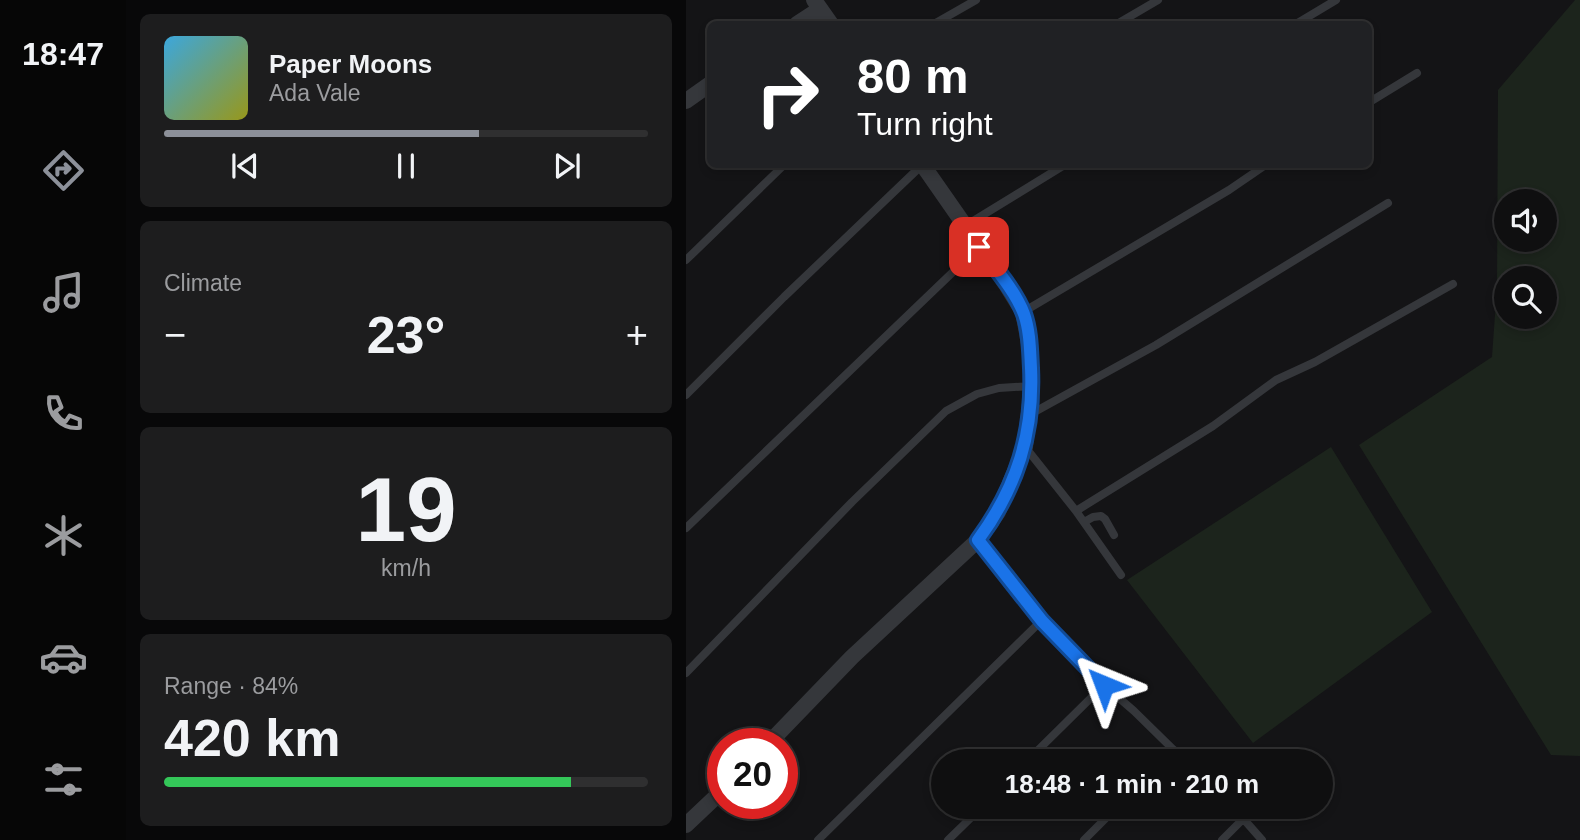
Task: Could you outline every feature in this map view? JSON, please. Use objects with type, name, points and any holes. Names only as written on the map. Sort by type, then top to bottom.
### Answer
[{"type":"street","points":[[800,21],[817,5],[829,21]]},
{"type":"street","points":[[686,101],[707,86]]},
{"type":"street","points":[[783,728],[852,657],[978,540],[998,512],[1025,447],[1032,386],[1030,349],[1023,312],[924,168]]},
{"type":"street","points":[[686,825],[707,805]]},
{"type":"lane","points":[[939,21],[976,0]]},
{"type":"lane","points":[[1122,21],[1158,0]]},
{"type":"lane","points":[[1301,21],[1336,0]]},
{"type":"lane","points":[[1372,101],[1417,73]]},
{"type":"lane","points":[[686,260],[781,168]]},
{"type":"lane","points":[[686,395],[919,168]]},
{"type":"lane","points":[[965,226],[1059,168]]},
{"type":"lane","points":[[1023,312],[1229,190],[1261,168]]},
{"type":"lane","points":[[1029,415],[1156,345],[1388,203]]},
{"type":"lane","points":[[686,528],[979,247]]},
{"type":"lane","points":[[1076,511],[1213,426],[1276,380],[1315,362],[1453,284]]},
{"type":"lane","points":[[686,673],[852,502],[946,411],[977,394],[999,388],[1032,386]]},
{"type":"lane","points":[[1025,447],[1076,511],[1121,575]]},
{"type":"lane","points":[[1084,522],[1101,516],[1114,535]]},
{"type":"lane","points":[[978,540],[1042,621],[1104,685],[1173,749]]},
{"type":"lane","points":[[818,840],[1042,621]]},
{"type":"lane","points":[[1039,749],[1104,685]]},
{"type":"lane","points":[[948,840],[970,819]]},
{"type":"lane","points":[[1084,840],[1105,819]]},
{"type":"lane","points":[[1222,840],[1243,819]]},
{"type":"lane","points":[[1245,819],[1262,840]]},
{"type":"shaded area","points":[[1575,0],[1580,0],[1580,756],[1551,755],[1359,445],[1492,357],[1494,329],[1557,329],[1557,266],[1497,266],[1497,252],[1557,252],[1557,189],[1497,189],[1498,90]]},
{"type":"shaded area","points":[[1331,447],[1432,612],[1253,743],[1127,580]]},
{"type":"route","points":[[979,247],[1023,312],[1030,349],[1032,386],[1025,447],[998,512],[978,540],[1042,621],[1104,685]]}]
